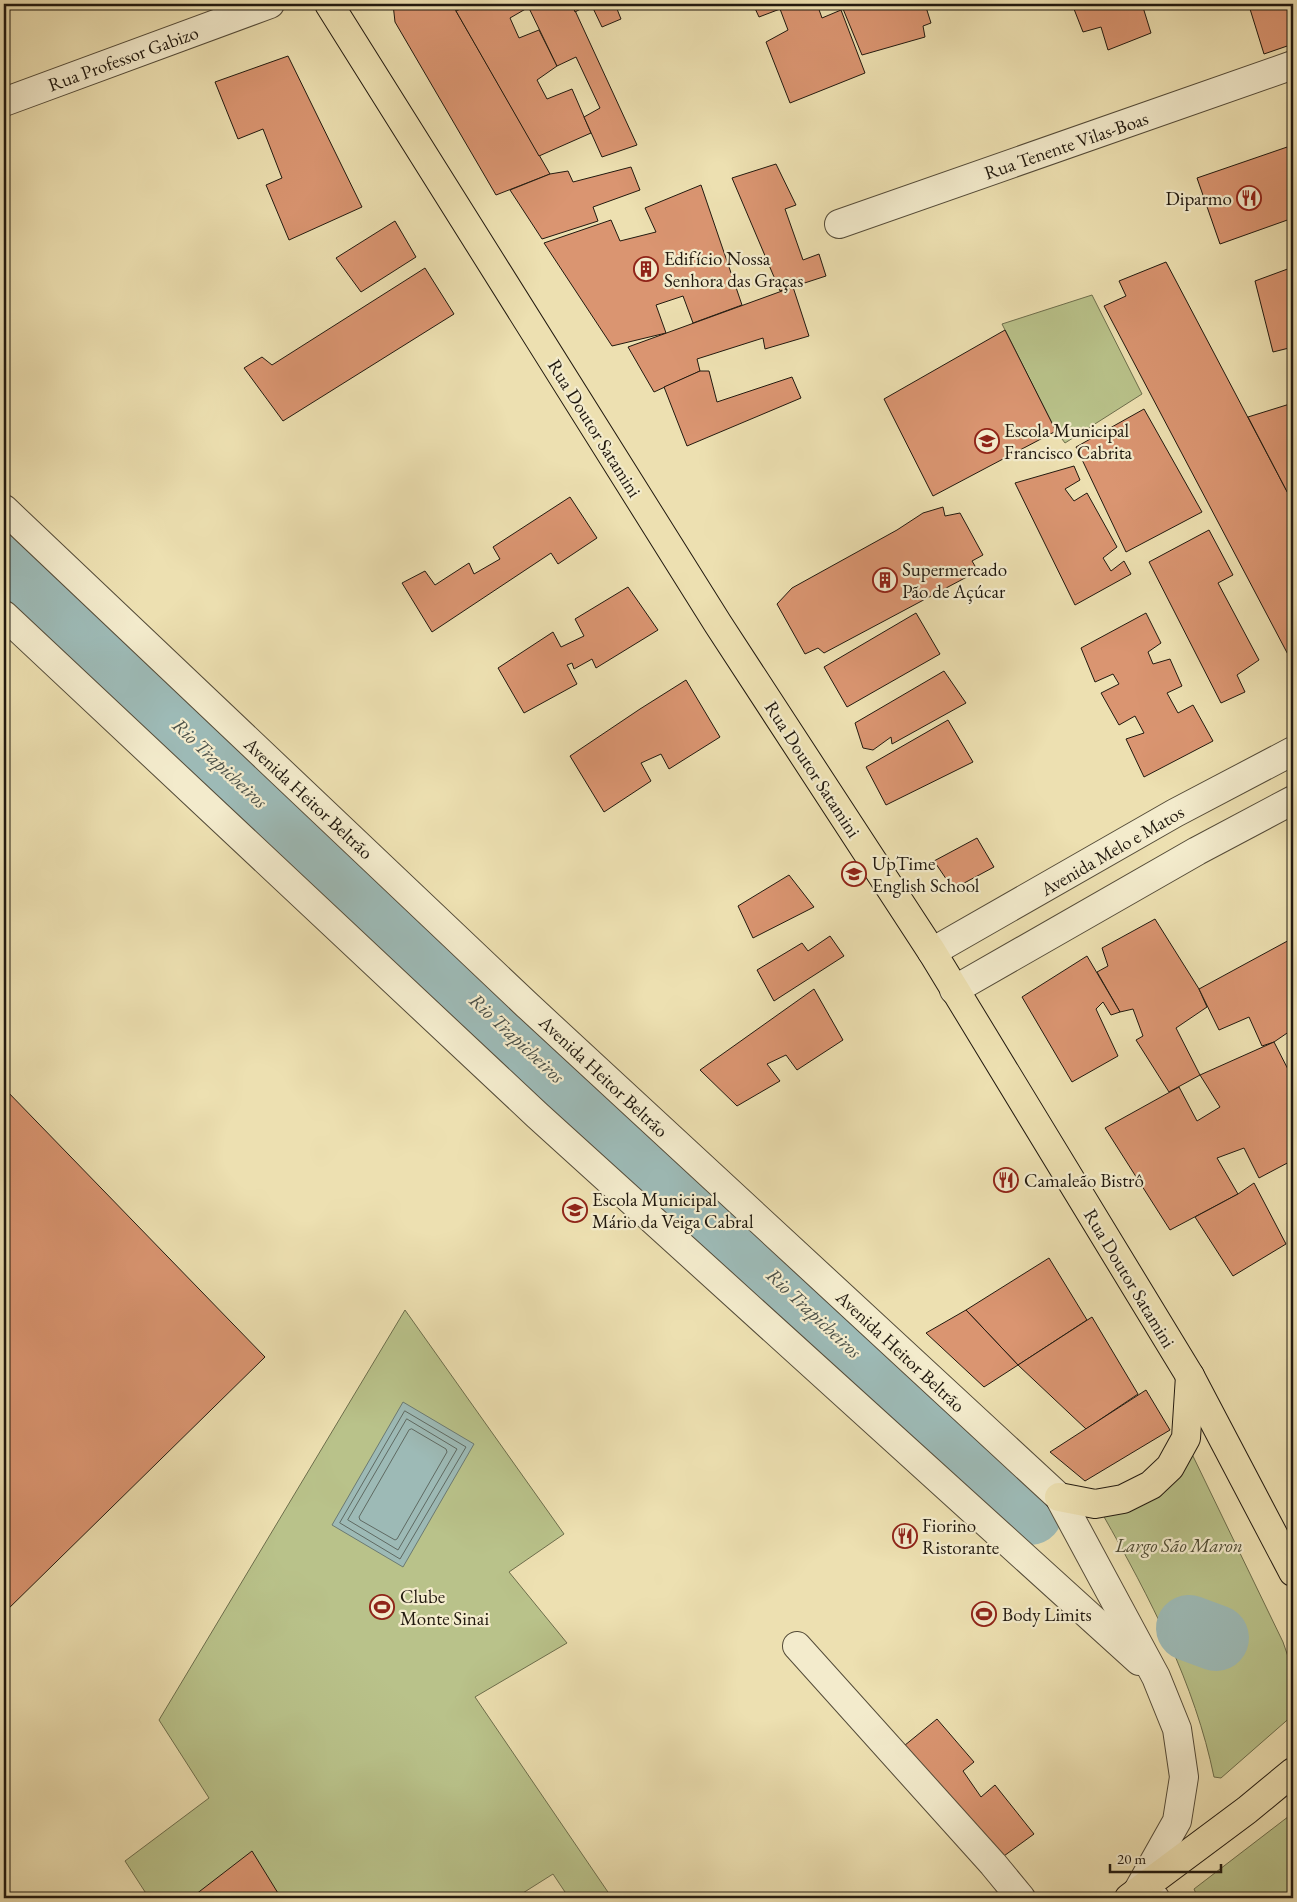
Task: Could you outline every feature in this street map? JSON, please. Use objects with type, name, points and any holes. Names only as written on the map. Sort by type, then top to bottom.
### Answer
[{"type":"main road","name":"Rua Doutor Satamini","points":[[329,4],[718,624],[932,952],[1190,1376],[1293,1572]]},
{"type":"main road","points":[[1059,1497],[1095,1504],[1123,1499],[1151,1485],[1170,1467],[1186,1438],[1190,1376]]},
{"type":"main road","points":[[1140,1896],[1293,1772]]},
{"type":"street","name":"Rua Professor Gabizo","points":[[4,102],[270,4]]},
{"type":"street","name":"Rua Tenente Vilas-Boas","points":[[838,224],[1293,65]]},
{"type":"street","name":"Avenida Heitor Beltrão","points":[[4,509],[527,1004],[1059,1497],[1156,1677],[1177,1729],[1184,1777],[1176,1821],[1140,1896]]},
{"type":"street","name":"Avenida Heitor Beltrão","points":[[4,615],[537,1115],[1156,1677]]},
{"type":"street","name":"Avenida Melo e Matos","points":[[932,952],[1176,813],[1293,751]]},
{"type":"street","points":[[954,990],[1197,851],[1293,800]]},
{"type":"street","points":[[797,1646],[993,1864],[1021,1898]]},
{"type":"green space","points":[[1092,295],[1142,394],[1065,443],[1056,431],[1002,324]]},
{"type":"green space","name":"Clube Monte Sinai","points":[[405,1310],[564,1534],[509,1572],[567,1643],[475,1697],[612,1898],[569,1898],[553,1874],[515,1898],[149,1898],[125,1861],[209,1798],[159,1720]]},
{"type":"green space","name":"Largo São Maron","points":[[1191,1452],[1283,1642],[1293,1671],[1293,1715],[1221,1778],[1214,1777],[1206,1742],[1195,1709],[1169,1642],[1138,1578],[1103,1515]],"holes":[[[1196,1611],[1223,1622],[1208,1656],[1182,1644]]]},
{"type":"green space","points":[[1293,1813],[1293,1898],[1198,1898],[1194,1889]]},
{"type":"water","points":[[403,1402],[474,1444],[403,1567],[332,1525]]},
{"type":"building","points":[[393,4],[452,4],[550,174],[496,195],[395,22]]},
{"type":"building","points":[[471,4],[527,4],[529,7],[510,18],[519,38],[539,30],[557,66],[537,80],[547,99],[572,89],[591,133],[539,156],[456,11]]},
{"type":"building","points":[[527,4],[572,4],[637,145],[602,157],[584,117],[600,108],[576,57],[557,66]]},
{"type":"building","points":[[572,4],[590,4],[575,12]]},
{"type":"building","points":[[591,4],[615,4],[621,19],[602,27]]},
{"type":"building","points":[[753,4],[817,4],[822,18],[841,10],[865,73],[790,103],[766,42],[788,30],[780,9],[759,17]]},
{"type":"building","points":[[841,4],[925,4],[931,23],[923,26],[925,37],[862,55]]},
{"type":"building","points":[[1072,4],[1142,4],[1151,33],[1108,50],[1101,27],[1083,32]]},
{"type":"building","points":[[1264,4],[1293,4],[1293,44],[1264,54],[1250,9]]},
{"type":"building","points":[[288,56],[362,207],[289,240],[266,185],[282,178],[263,129],[238,139],[215,82]]},
{"type":"building","name":"Diparmo","points":[[1293,145],[1293,218],[1220,244],[1197,178]]},
{"type":"building","points":[[776,164],[796,205],[785,209],[803,260],[819,254],[826,276],[780,291],[732,178]]},
{"type":"building","points":[[631,167],[640,190],[593,207],[598,221],[542,239],[510,190],[550,174],[568,171],[573,182]]},
{"type":"building","name":"Edifício Nossa Senhora das Graças","points":[[701,185],[742,305],[693,323],[683,296],[656,305],[666,333],[612,346],[544,243],[611,220],[620,241],[656,232],[645,208]]},
{"type":"building","points":[[395,221],[416,257],[361,292],[336,258]]},
{"type":"building","points":[[1166,262],[1293,503],[1293,664],[1104,306],[1126,296],[1119,281]]},
{"type":"building","points":[[1293,267],[1293,347],[1273,352],[1255,281]]},
{"type":"building","points":[[425,268],[454,314],[283,421],[244,368],[262,357],[272,365]]},
{"type":"building","points":[[793,287],[809,336],[765,349],[763,338],[697,359],[700,371],[654,392],[628,347]]},
{"type":"building","points":[[1005,330],[1056,431],[933,496],[884,399]]},
{"type":"building","points":[[700,371],[709,371],[717,402],[792,377],[801,398],[687,446],[664,387]]},
{"type":"building","points":[[1293,403],[1293,503],[1248,417]]},
{"type":"building","points":[[1144,409],[1202,512],[1126,552],[1076,447]]},
{"type":"building","points":[[1074,466],[1080,480],[1065,489],[1074,501],[1087,493],[1117,547],[1103,558],[1111,571],[1124,561],[1131,574],[1075,605],[1015,483]]},
{"type":"building","points":[[570,497],[597,538],[558,564],[551,553],[432,632],[402,583],[425,571],[435,585],[469,563],[474,574],[500,559],[493,547]]},
{"type":"building","name":"Supermercado Pão de Açúcar","points":[[943,507],[945,516],[960,513],[983,555],[972,561],[978,571],[824,653],[818,648],[805,654],[777,604],[792,588],[897,530],[923,513]]},
{"type":"building","points":[[1209,530],[1233,575],[1218,583],[1259,660],[1237,675],[1245,692],[1221,703],[1149,562]]},
{"type":"building","points":[[628,587],[658,630],[596,668],[592,659],[574,669],[572,663],[567,665],[577,684],[524,713],[498,668],[553,632],[561,647],[584,636],[575,619]]},
{"type":"building","points":[[916,613],[940,654],[847,707],[824,667]]},
{"type":"building","points":[[1146,613],[1161,643],[1148,652],[1153,664],[1170,659],[1182,686],[1167,693],[1178,713],[1193,705],[1213,741],[1144,777],[1126,739],[1144,733],[1135,716],[1119,725],[1101,693],[1119,684],[1113,674],[1095,682],[1081,648]]},
{"type":"building","points":[[944,671],[966,703],[892,744],[891,737],[873,750],[863,748],[855,723]]},
{"type":"building","points":[[686,680],[720,737],[669,769],[661,754],[641,763],[651,781],[604,812],[570,756]]},
{"type":"building","points":[[948,720],[973,762],[886,805],[866,767]]},
{"type":"building","points":[[977,838],[994,867],[953,889],[934,861]]},
{"type":"building","points":[[789,875],[814,907],[753,938],[738,906]]},
{"type":"building","points":[[1155,919],[1199,989],[1207,1007],[1176,1028],[1200,1075],[1169,1092],[1136,1040],[1143,1036],[1133,1009],[1120,1012],[1097,972],[1108,966],[1102,948]]},
{"type":"building","points":[[830,936],[844,956],[774,1001],[757,970],[802,943],[808,951]]},
{"type":"building","points":[[1293,938],[1293,1029],[1274,1042],[1262,1046],[1249,1017],[1219,1030],[1199,989]]},
{"type":"building","points":[[1087,956],[1120,1012],[1111,1015],[1103,1002],[1096,1009],[1118,1056],[1072,1082],[1022,997]]},
{"type":"building","points":[[814,989],[843,1040],[797,1070],[786,1055],[767,1064],[780,1081],[737,1106],[700,1070]]},
{"type":"building","points":[[1274,1042],[1293,1079],[1293,1160],[1259,1178],[1244,1148],[1217,1158],[1238,1194],[1170,1230],[1105,1128],[1179,1087],[1197,1121],[1220,1107],[1200,1075]]},
{"type":"building","points":[[4,1088],[265,1357],[4,1613]]},
{"type":"building","points":[[1254,1183],[1286,1244],[1233,1276],[1195,1217],[1238,1194]]},
{"type":"building","points":[[1049,1258],[1087,1320],[1018,1365],[966,1310]]},
{"type":"building","points":[[966,1310],[1018,1365],[984,1387],[926,1333]]},
{"type":"building","points":[[1092,1317],[1138,1394],[1086,1429],[1018,1365]]},
{"type":"building","points":[[1146,1390],[1170,1430],[1085,1481],[1050,1452]]},
{"type":"building","points":[[937,1719],[974,1762],[963,1771],[981,1797],[995,1785],[1034,1834],[993,1864],[899,1750]]},
{"type":"building","points":[[252,1851],[281,1898],[191,1898]]},
{"type":"waterway","name":"Rio Trapicheiros","points":[[4,563],[1030,1512]]},
{"type":"waterway","name":"Rio Trapicheiros","points":[[1189,1628],[1216,1638]]},
{"type":"place","name":"Diparmo","points":[[1249,198]]},
{"type":"place","name":"Edifício Nossa Senhora das Graças","points":[[646,269]]},
{"type":"place","name":"Escola Municipal Francisco Cabrita","points":[[987,441]]},
{"type":"place","name":"Supermercado Pão de Açúcar","points":[[885,580]]},
{"type":"place","name":"UpTime English School","points":[[854,874]]},
{"type":"place","name":"Camaleão Bistrô","points":[[1006,1180]]},
{"type":"place","name":"Escola Municipal Mário da Veiga Cabral","points":[[575,1210]]},
{"type":"place","name":"Fiorino Ristorante","points":[[905,1536]]},
{"type":"place","name":"Clube Monte Sinai","points":[[382,1607]]},
{"type":"place","name":"Body Limits","points":[[984,1614]]}]
